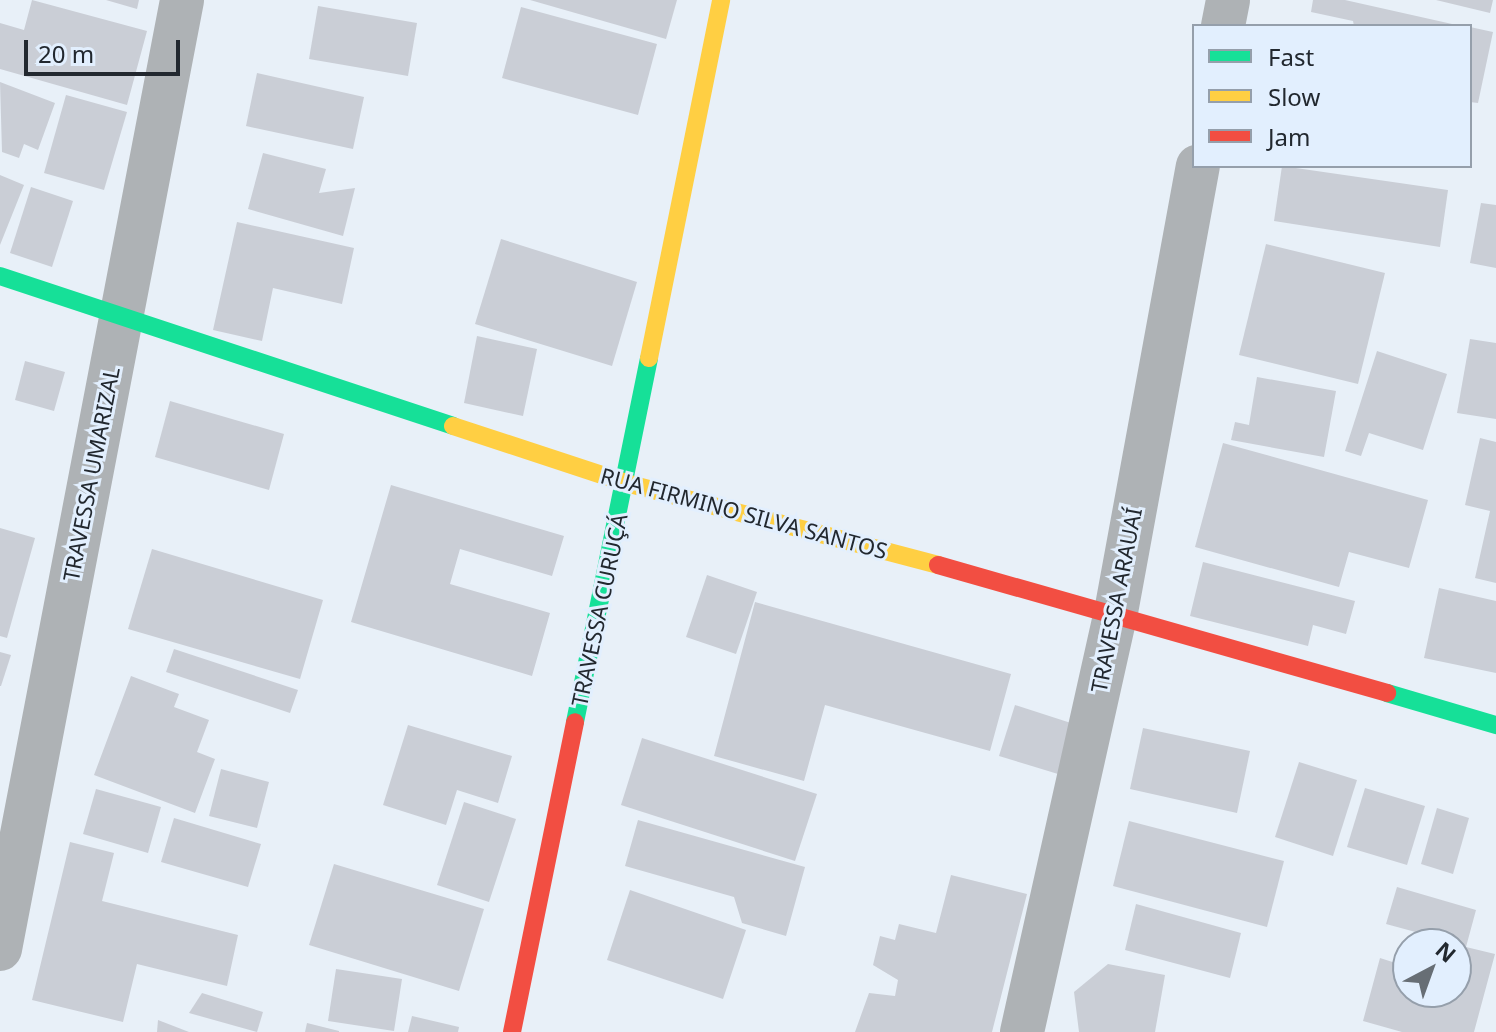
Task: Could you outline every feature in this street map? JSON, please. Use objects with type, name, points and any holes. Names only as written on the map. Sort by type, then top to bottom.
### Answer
[{"type":"street","name":"TRAVESSA UMARIZAL","points":[[0,949],[182,0]]},
{"type":"street","name":"TRAVESSA CURUÇÁ","points":[[512,1032],[626,483],[721,0]]},
{"type":"street","points":[[1223,24],[1228,0]]},
{"type":"street","name":"TRAVESSA ARAUAÍ","points":[[1022,1032],[1116,612],[1198,168]]},
{"type":"street","name":"RUA FIRMINO SILVA SANTOS","points":[[0,276],[122,313],[626,483],[1116,612],[1496,725]]},
{"type":"building","points":[[32,0],[147,31],[127,105],[0,69],[0,23],[24,30]]},
{"type":"building","points":[[106,0],[139,0],[137,9]]},
{"type":"building","points":[[530,0],[677,0],[666,39]]},
{"type":"building","points":[[1313,0],[1345,0],[1452,24],[1354,24],[1353,21],[1311,12]]},
{"type":"building","points":[[1436,0],[1493,0],[1490,13]]},
{"type":"building","points":[[318,6],[417,23],[408,76],[309,59]]},
{"type":"building","points":[[521,7],[657,44],[638,115],[502,78]]},
{"type":"building","points":[[1472,27],[1493,32],[1478,103],[1472,102]]},
{"type":"building","points":[[257,73],[364,97],[353,149],[246,126]]},
{"type":"building","points":[[0,82],[55,103],[38,150],[24,144],[19,158],[2,152]]},
{"type":"building","points":[[66,95],[127,112],[104,190],[44,173]]},
{"type":"building","points":[[263,153],[326,169],[319,193],[355,188],[343,236],[248,209]]},
{"type":"building","points":[[1282,168],[1448,190],[1440,247],[1274,221]]},
{"type":"building","points":[[0,175],[24,185],[0,245]]},
{"type":"building","points":[[31,187],[73,201],[52,267],[10,253]]},
{"type":"building","points":[[1481,203],[1496,205],[1496,268],[1470,263]]},
{"type":"building","points":[[237,222],[354,248],[342,304],[273,288],[262,341],[213,330]]},
{"type":"building","points":[[501,239],[637,282],[612,366],[475,324]]},
{"type":"building","points":[[1266,244],[1385,273],[1358,384],[1239,355]]},
{"type":"building","points":[[477,336],[537,349],[523,416],[464,403]]},
{"type":"building","points":[[1470,339],[1496,343],[1496,419],[1457,413]]},
{"type":"building","points":[[1377,351],[1447,374],[1423,450],[1369,433],[1361,456],[1345,451]]},
{"type":"building","points":[[25,361],[65,372],[54,411],[15,400]]},
{"type":"building","points":[[1257,377],[1336,391],[1324,457],[1231,440],[1235,422],[1249,425]]},
{"type":"building","points":[[170,401],[284,434],[269,490],[155,457]]},
{"type":"building","points":[[1480,438],[1496,442],[1496,583],[1475,578],[1490,511],[1465,505]]},
{"type":"building","points":[[1223,443],[1428,500],[1409,568],[1349,552],[1339,587],[1195,547]]},
{"type":"building","points":[[391,485],[564,536],[552,576],[460,549],[450,584],[550,613],[532,676],[351,622]]},
{"type":"building","points":[[0,528],[35,538],[7,638],[0,636]]},
{"type":"building","points":[[152,549],[323,600],[300,679],[128,629]]},
{"type":"building","points":[[1203,562],[1355,601],[1346,634],[1313,625],[1308,646],[1190,616]]},
{"type":"building","points":[[707,575],[757,592],[736,654],[686,637]]},
{"type":"building","points":[[1439,588],[1496,601],[1496,673],[1424,658]]},
{"type":"building","points":[[755,602],[1011,674],[990,751],[825,705],[804,781],[714,756]]},
{"type":"building","points":[[174,649],[298,690],[290,713],[166,672]]},
{"type":"building","points":[[0,652],[11,655],[1,686],[0,686]]},
{"type":"building","points":[[131,676],[179,694],[174,707],[209,720],[197,752],[215,759],[195,813],[94,775]]},
{"type":"building","points":[[1015,705],[1074,724],[1058,774],[999,756]]},
{"type":"building","points":[[408,725],[512,756],[498,803],[457,790],[446,825],[383,805]]},
{"type":"building","points":[[1143,728],[1250,751],[1237,813],[1130,789]]},
{"type":"building","points":[[642,738],[817,794],[795,861],[621,805]]},
{"type":"building","points":[[1299,762],[1357,780],[1333,856],[1275,837]]},
{"type":"building","points":[[221,769],[269,782],[257,828],[209,816]]},
{"type":"building","points":[[1365,788],[1425,806],[1407,865],[1347,847]]},
{"type":"building","points":[[96,789],[161,807],[148,853],[83,834]]},
{"type":"building","points":[[464,802],[516,819],[489,902],[437,885]]},
{"type":"building","points":[[1437,808],[1469,818],[1453,874],[1421,864]]},
{"type":"building","points":[[174,818],[261,844],[248,887],[161,862]]},
{"type":"building","points":[[638,820],[805,867],[786,936],[742,923],[734,897],[625,866]]},
{"type":"building","points":[[1129,821],[1284,861],[1267,927],[1113,886]]},
{"type":"building","points":[[70,842],[114,853],[102,901],[238,935],[227,986],[137,964],[123,1022],[32,1000]]},
{"type":"building","points":[[334,864],[484,909],[459,991],[309,945]]},
{"type":"building","points":[[951,875],[1027,894],[992,1032],[855,1032],[869,993],[895,996],[898,980],[873,965],[880,936],[895,940],[899,924],[936,933]]},
{"type":"building","points":[[1397,887],[1476,910],[1471,928],[1401,928],[1386,924]]},
{"type":"building","points":[[630,890],[746,930],[723,999],[607,960]]},
{"type":"building","points":[[1136,904],[1241,933],[1230,978],[1125,950]]},
{"type":"building","points":[[1472,948],[1495,954],[1474,1032],[1402,1032],[1363,1021],[1380,958],[1392,962],[1392,1008],[1472,1008]]},
{"type":"building","points":[[1108,964],[1165,975],[1155,1032],[1079,1032],[1074,992]]},
{"type":"building","points":[[336,969],[402,979],[394,1031],[328,1021]]},
{"type":"building","points":[[202,993],[263,1012],[257,1032],[189,1013]]},
{"type":"building","points":[[412,1016],[459,1027],[458,1032],[408,1032]]},
{"type":"building","points":[[158,1020],[189,1032],[157,1032]]},
{"type":"building","points":[[307,1023],[339,1031],[339,1032],[305,1032]]},
{"type":"traffic: fast","points":[[0,276],[453,426]]},
{"type":"traffic: fast","points":[[575,722],[649,358]]},
{"type":"traffic: fast","points":[[1387,693],[1496,725]]},
{"type":"traffic: slow","points":[[649,358],[721,0]]},
{"type":"traffic: slow","points":[[453,426],[626,483],[938,565]]},
{"type":"traffic: jam","points":[[938,565],[1387,693]]},
{"type":"traffic: jam","points":[[512,1032],[575,722]]}]
